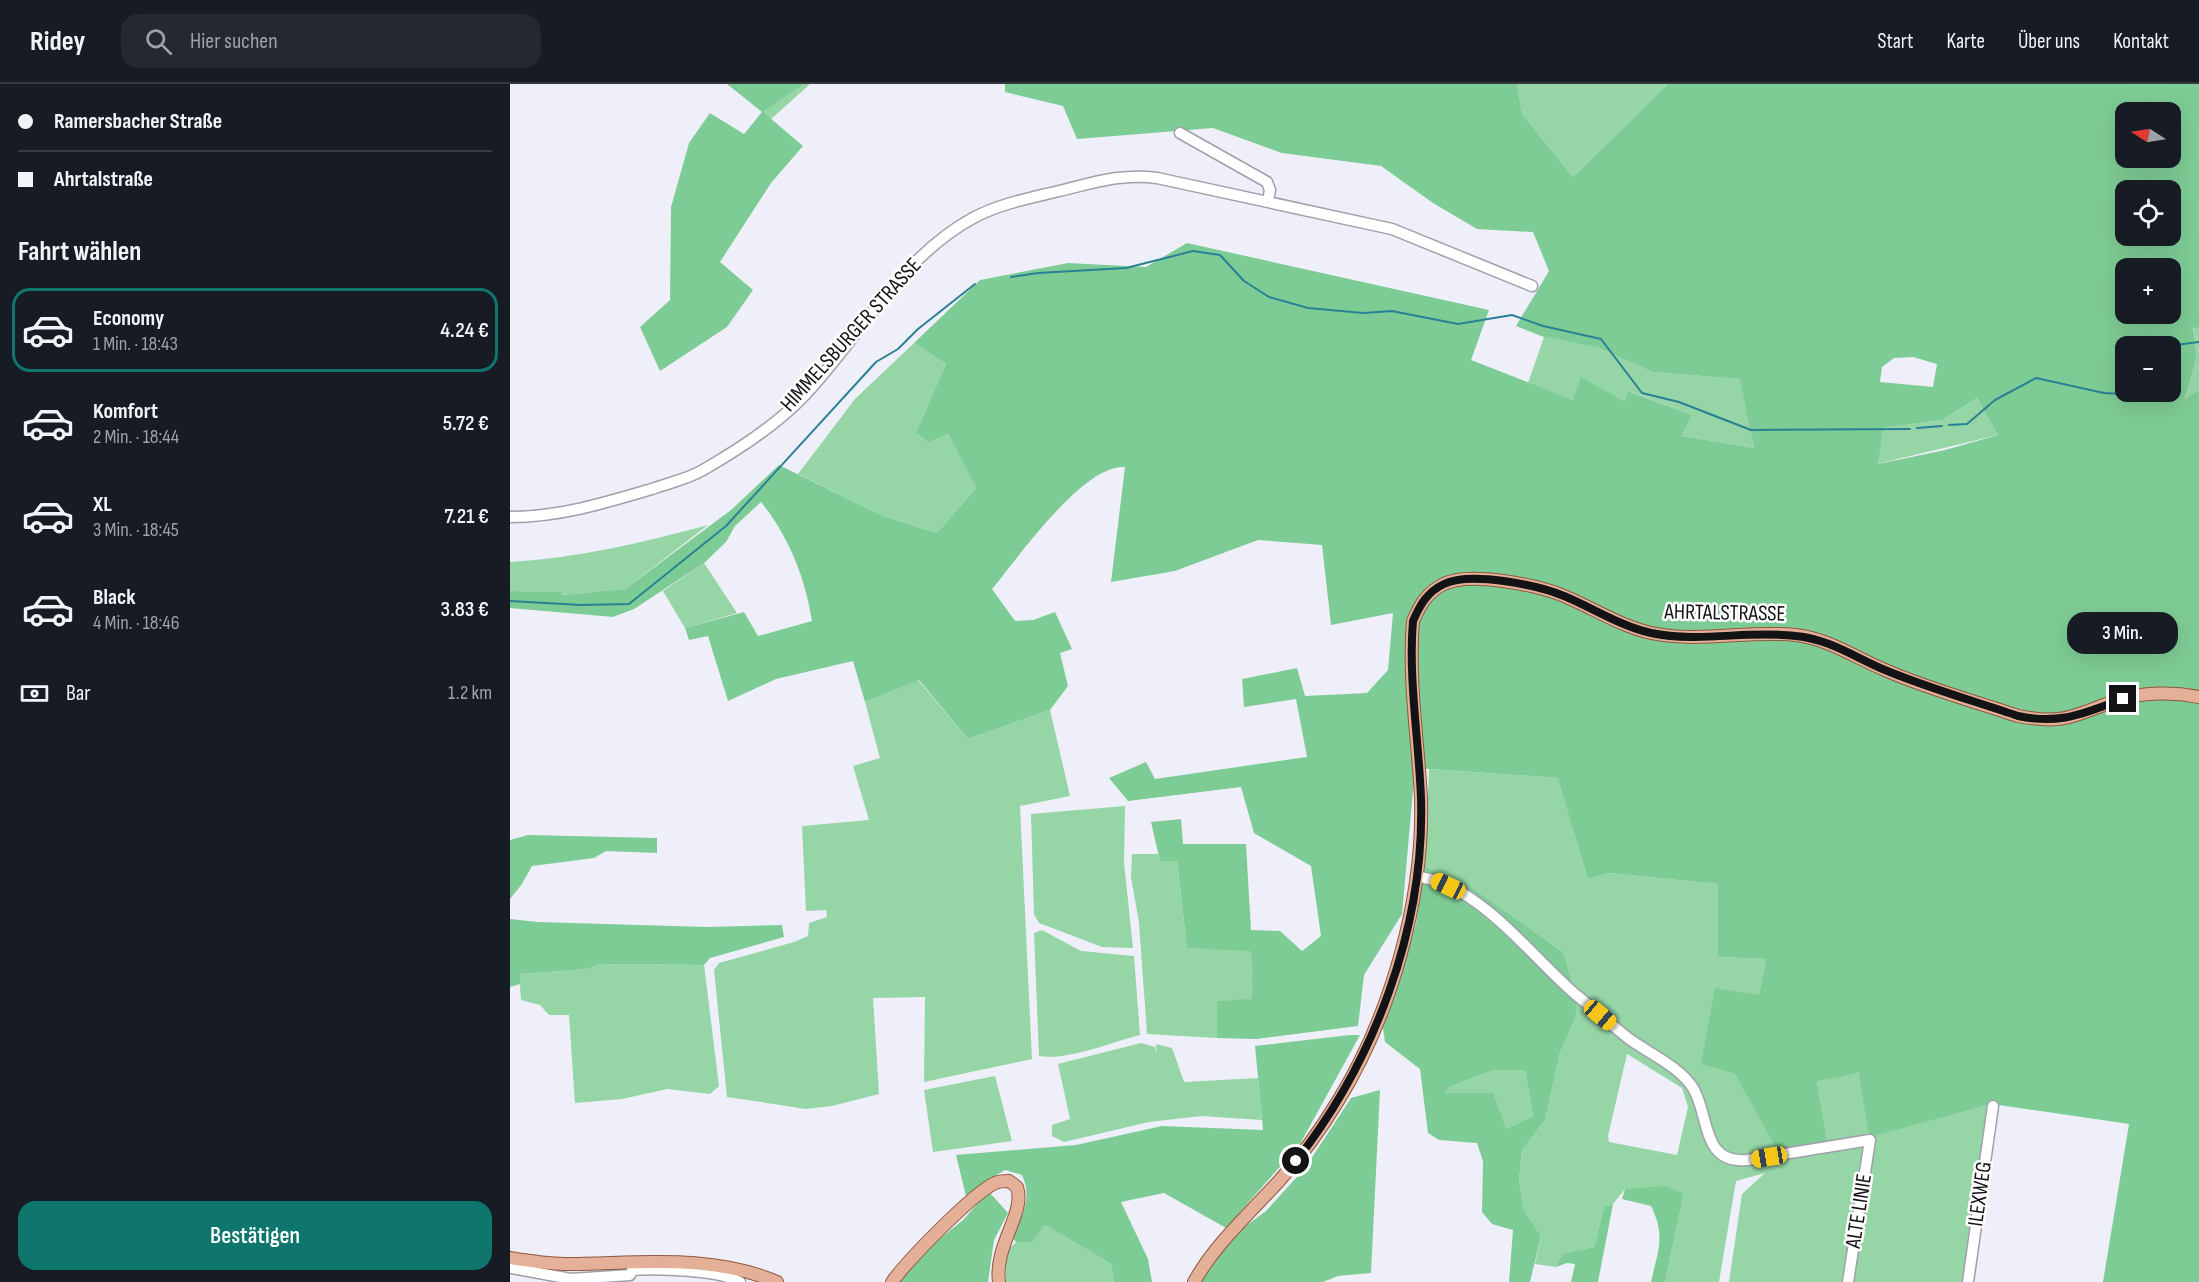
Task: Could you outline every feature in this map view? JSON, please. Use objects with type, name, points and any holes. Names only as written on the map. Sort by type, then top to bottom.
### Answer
[{"type":"main road","name":"AHRTALSTRASSE","points":[[1194,1282],[1219,1247],[1307,1147],[1339,1099],[1378,1019],[1403,943],[1416,876],[1421,799],[1413,621],[1427,595],[1454,580],[1503,582],[1547,590],[1651,633],[1718,638],[1768,634],[1815,639],[1886,670],[2018,716],[2037,720],[2055,721],[2084,715],[2123,699],[2138,696],[2183,694],[2199,697]]},
{"type":"main road","points":[[892,1282],[915,1254],[980,1194],[998,1182],[1009,1181],[1017,1187],[1019,1207],[999,1256],[999,1282]]},
{"type":"main road","points":[[511,1263],[562,1264],[629,1273],[677,1260],[773,1281]]},
{"type":"street","points":[[1180,133],[1267,182],[1270,190],[1268,201]]},
{"type":"street","name":"HIMMELSBURGER STRASSE","points":[[510,517],[584,509],[701,471],[750,438],[800,399],[863,327],[910,266],[951,232],[982,214],[1007,204],[1124,175],[1156,178],[1392,230],[1532,286]]},
{"type":"street","name":"ALTE LINIE","points":[[1416,876],[1437,880],[1459,891],[1507,926],[1572,991],[1629,1038],[1678,1073],[1693,1089],[1708,1134],[1724,1157],[1735,1161],[1748,1160],[1870,1140],[1848,1282]]},
{"type":"street","name":"ILEXWEG","points":[[1968,1282],[1993,1106]]},
{"type":"street","points":[[511,1263],[571,1281],[629,1273],[632,1270],[675,1269],[742,1282]]},
{"type":"green space","points":[[727,84],[804,84],[763,112],[803,146],[771,183],[720,262],[753,290],[727,327],[660,371],[640,327],[670,300],[671,207],[689,143],[710,113],[744,134],[762,112]]},
{"type":"green space","points":[[804,84],[810,84],[770,120],[762,112]]},
{"type":"green space","points":[[1005,84],[1517,84],[1522,114],[1573,177],[1668,84],[2199,84],[2199,327],[2193,328],[2197,357],[2185,399],[2199,390],[2199,1282],[2103,1282],[2129,1124],[1992,1104],[1869,1137],[1859,1073],[1817,1081],[1828,1151],[1783,1160],[1734,1073],[1701,1064],[1715,988],[1759,995],[1766,959],[1718,957],[1718,884],[1609,873],[1588,879],[1558,778],[1415,768],[1402,914],[1364,975],[1358,1026],[1256,1039],[1217,1038],[1217,1001],[1252,999],[1251,951],[1187,948],[1177,861],[1160,861],[1151,822],[1181,819],[1183,844],[1246,844],[1251,930],[1280,931],[1302,951],[1321,936],[1311,866],[1254,833],[1241,787],[1128,801],[1109,778],[1146,762],[1155,779],[1307,757],[1296,699],[1244,707],[1242,679],[1297,668],[1305,696],[1367,693],[1388,670],[1393,613],[1331,625],[1322,545],[1258,540],[1175,571],[1111,582],[1125,467],[1109,470],[1090,480],[1052,515],[992,589],[1015,621],[1033,620],[1055,612],[1072,649],[1060,653],[1068,686],[1050,710],[968,739],[919,680],[865,702],[853,661],[776,679],[728,701],[708,636],[689,640],[685,628],[744,612],[758,636],[812,621],[805,589],[788,543],[761,502],[735,526],[726,542],[704,563],[634,609],[613,617],[510,608],[510,591],[561,592],[561,595],[625,589],[731,510],[779,465],[883,516],[937,533],[976,488],[948,434],[928,442],[916,432],[946,364],[914,343],[980,280],[1068,263],[1146,267],[1187,243],[1489,310],[1471,360],[1573,400],[1581,377],[1625,402],[1628,391],[1692,415],[1682,436],[1754,448],[1740,379],[1652,372],[1599,348],[1544,337],[1516,326],[1549,271],[1533,232],[1477,229],[1433,203],[1381,166],[1282,153],[1213,128],[1077,139],[1063,106],[1005,92]],"holes":[[[1913,357],[1937,364],[1933,387],[1880,382],[1882,367],[1894,358]],[[1977,398],[1998,435],[1945,450],[1878,464],[1883,428],[1942,420]]]},
{"type":"green space","points":[[1517,84],[1668,84],[1573,177],[1522,114]]},
{"type":"green space","points":[[2193,327],[2199,327],[2199,390],[2185,400],[2197,357]]},
{"type":"green space","points":[[1544,337],[1599,348],[1652,372],[1741,379],[1754,448],[1682,436],[1692,415],[1629,391],[1625,403],[1573,400],[1528,383]]},
{"type":"green space","points":[[914,343],[946,364],[916,432],[948,434],[976,488],[937,533],[883,516],[798,474],[855,399]]},
{"type":"green space","points":[[1977,398],[1998,435],[1877,464],[1883,428],[1942,420]]},
{"type":"green space","points":[[708,525],[625,589],[561,595],[560,592],[510,591],[510,562],[610,549]]},
{"type":"green space","points":[[704,563],[737,613],[685,628],[663,591]]},
{"type":"green space","points":[[918,680],[968,739],[1050,710],[1070,796],[1020,806],[1032,1059],[924,1082],[925,997],[873,998],[879,1094],[832,1106],[806,1109],[727,1097],[714,970],[719,963],[808,936],[809,923],[827,917],[826,910],[806,911],[802,826],[869,820],[853,766],[880,758],[865,702]]},
{"type":"green space","points":[[1429,769],[1559,778],[1588,879],[1609,873],[1719,884],[1718,957],[1766,959],[1759,995],[1734,1073],[1783,1159],[1827,1151],[1817,1080],[1860,1073],[1869,1136],[1992,1104],[1964,1282],[1729,1282],[1742,1194],[1765,1173],[1736,1181],[1719,1282],[1665,1282],[1684,1194],[1625,1189],[1613,1204],[1604,1207],[1594,1247],[1562,1254],[1556,1267],[1535,1264],[1541,1236],[1524,1210],[1519,1181],[1522,1150],[1545,1120],[1560,1053],[1575,1018],[1563,952],[1464,882],[1425,867]],"holes":[[[1627,1054],[1682,1088],[1688,1107],[1677,1155],[1609,1142],[1608,1136]]]},
{"type":"green space","points":[[1125,806],[1124,862],[1133,948],[1102,947],[1039,923],[1034,914],[1031,814]]},
{"type":"green space","points":[[528,835],[657,838],[657,853],[606,851],[594,858],[532,866],[510,899],[510,840]]},
{"type":"green space","points":[[1132,854],[1158,854],[1160,861],[1177,861],[1187,948],[1251,950],[1252,1000],[1217,1001],[1217,1038],[1147,1034],[1139,923],[1131,877]]},
{"type":"green space","points":[[1425,867],[1464,882],[1563,952],[1577,1002],[1575,1018],[1560,1053],[1545,1120],[1522,1150],[1519,1181],[1524,1210],[1541,1236],[1530,1282],[1509,1282],[1513,1230],[1492,1224],[1482,1212],[1483,1161],[1477,1143],[1439,1140],[1428,1133],[1420,1069],[1385,1042],[1382,1022],[1393,997],[1416,924]],"holes":[[[1494,1070],[1525,1070],[1533,1116],[1506,1129],[1493,1093],[1445,1093],[1449,1087]]]},
{"type":"green space","points":[[510,919],[538,922],[707,927],[782,925],[784,937],[710,958],[704,965],[598,964],[588,969],[520,974],[520,984],[510,987]]},
{"type":"green space","points":[[1042,930],[1081,951],[1134,956],[1140,1035],[1063,1056],[1039,1056],[1034,933]]},
{"type":"green space","points":[[598,964],[704,965],[719,1086],[710,1094],[667,1089],[622,1099],[575,1103],[569,1015],[549,1015],[540,1005],[521,1000],[519,974],[588,969]]},
{"type":"green space","points":[[1360,1035],[1300,1144],[1226,1228],[1164,1193],[1121,1202],[1148,1259],[1152,1282],[1114,1282],[1111,1264],[1045,1225],[1033,1242],[1016,1242],[1012,1237],[1026,1200],[1022,1175],[1005,1170],[980,1185],[967,1200],[956,1155],[1076,1145],[1162,1126],[1263,1130],[1255,1046]]},
{"type":"green space","points":[[1141,1043],[1155,1047],[1157,1053],[1156,1044],[1172,1048],[1184,1082],[1258,1078],[1262,1120],[1201,1116],[1149,1122],[1064,1142],[1052,1136],[1052,1125],[1070,1119],[1058,1064]]},
{"type":"green space","points":[[1494,1070],[1525,1070],[1533,1116],[1506,1129],[1444,1094],[1449,1087]]},
{"type":"green space","points":[[995,1076],[1012,1141],[933,1152],[924,1090]]},
{"type":"green space","points":[[1380,1090],[1371,1273],[1338,1276],[1323,1282],[1200,1282],[1232,1236],[1266,1211],[1305,1168],[1351,1098]]},
{"type":"green space","points":[[1665,1186],[1684,1194],[1665,1282],[1651,1282],[1659,1244],[1656,1217],[1651,1206],[1622,1199],[1625,1189]]},
{"type":"green space","points":[[987,1193],[991,1194],[1008,1213],[994,1240],[988,1282],[899,1282],[931,1246],[963,1220]]},
{"type":"green space","points":[[1613,1204],[1598,1282],[1571,1282],[1575,1264],[1567,1263],[1556,1267],[1562,1254],[1594,1247],[1604,1207]]},
{"type":"green space","points":[[1045,1225],[1111,1264],[1114,1282],[1006,1282],[1006,1252],[1016,1242],[1033,1242]]},
{"type":"waterway","points":[[1011,277],[1038,273],[1126,268],[1193,251],[1220,255],[1244,281],[1269,297],[1308,308],[1363,313],[1392,311],[1458,324],[1512,315],[1543,326],[1601,339],[1642,393],[1679,402],[1751,430],[1910,429]]},
{"type":"waterway","points":[[510,601],[581,605],[629,604],[726,526],[876,362],[898,349],[918,329],[975,284]]},
{"type":"waterway","points":[[2181,344],[2199,342]]},
{"type":"waterway","points":[[1949,425],[1967,424],[1995,400],[2036,378],[2115,394]]},
{"type":"waterway","points":[[1917,428],[1942,426]]},
{"type":"route","points":[[1296,1161],[1339,1099],[1367,1044],[1389,990],[1403,943],[1416,876],[1421,799],[1413,621],[1427,595],[1442,584],[1465,579],[1532,586],[1574,600],[1632,627],[1670,636],[1718,638],[1768,634],[1815,639],[1831,644],[1886,670],[2018,716],[2037,720],[2055,721],[2084,715],[2123,699]]}]
